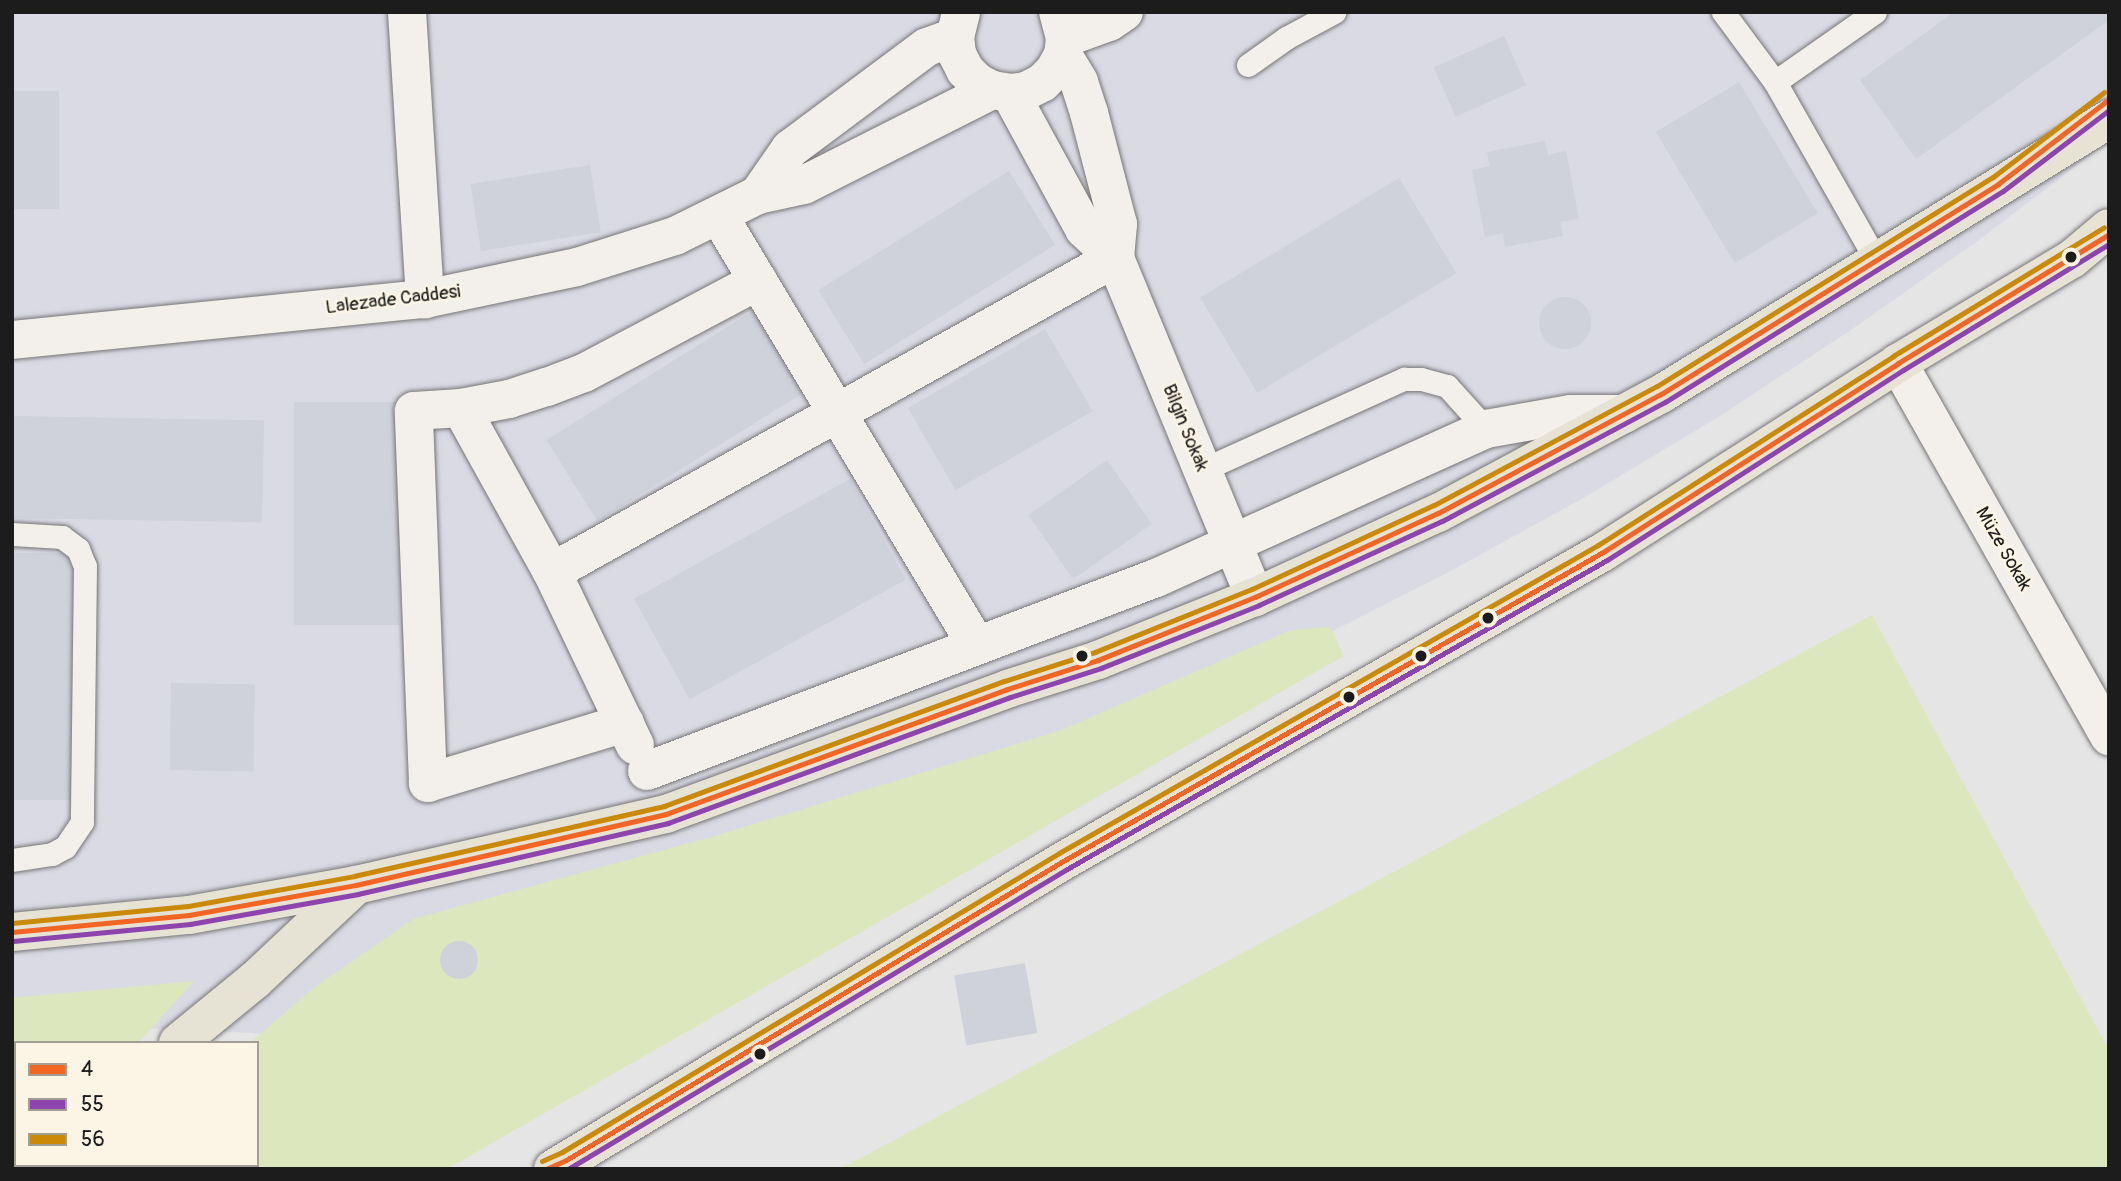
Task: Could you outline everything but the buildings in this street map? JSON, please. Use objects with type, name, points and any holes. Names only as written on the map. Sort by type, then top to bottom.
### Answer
[{"type":"main road","points":[[1998,184],[2109,99]]},
{"type":"main road","points":[[12,932],[189,915],[356,885],[666,814],[1007,689],[1098,660],[1255,597],[1438,513],[1623,414],[2109,118]]},
{"type":"main road","points":[[2072,259],[2109,228]]},
{"type":"main road","points":[[555,1166],[1063,861],[1603,552],[1898,363],[2109,234]]},
{"type":"main road","points":[[180,1041],[255,980],[356,885]]},
{"type":"street","points":[[407,12],[425,299]]},
{"type":"street","points":[[1062,35],[1109,22],[1124,12]]},
{"type":"street","points":[[956,20],[957,54],[965,70],[977,82],[1001,92]]},
{"type":"street","name":"Lalezade Caddesi","points":[[758,195],[790,149],[928,47],[956,20]]},
{"type":"street","name":"Lalezade Caddesi","points":[[12,340],[425,299],[577,267],[633,251],[719,216],[758,195],[804,185],[1001,92],[1026,90],[1042,83],[1055,71],[1062,35]]},
{"type":"street","name":"Bilgin Sokak","points":[[1062,35],[1089,113],[1118,225],[1115,258]]},
{"type":"street","name":"Bilgin Sokak","points":[[1001,92],[1084,229],[1115,258],[1255,597]]},
{"type":"street","points":[[719,216],[977,646]]},
{"type":"street","points":[[552,572],[1115,258]]},
{"type":"street","points":[[625,723],[428,783],[414,411],[461,408],[509,399],[584,373],[758,281]]},
{"type":"street","name":"Müze Sokak","points":[[1898,363],[2109,736]]},
{"type":"street","points":[[461,408],[552,572],[666,814]]},
{"type":"street","points":[[647,771],[1068,614],[1234,545],[1486,429],[1527,419],[1571,414],[1623,414]]},
{"type":"lane","points":[[1248,65],[1286,38],[1334,12]]},
{"type":"lane","points":[[1723,12],[1775,82],[1876,260]]},
{"type":"lane","points":[[1775,82],[1874,12]]},
{"type":"lane","points":[[1202,470],[1404,379],[1422,379],[1447,386],[1486,429]]},
{"type":"lane","points":[[12,534],[62,537],[78,549],[85,566],[82,822],[65,847],[52,854],[12,860]]},
{"type":"shaded area","points":[[12,12],[2109,12],[2109,141],[1979,240],[1851,330],[1720,416],[1585,497],[1447,573],[1307,644],[403,1040],[12,1022]]},
{"type":"green space","points":[[1872,615],[2109,1050],[2109,1169],[840,1169]]},
{"type":"green space","points":[[1330,627],[1344,656],[447,1169],[142,1169],[259,1167],[259,1041],[252,1041],[311,990],[413,919],[711,837],[1059,731],[1291,630]]},
{"type":"green space","points":[[194,981],[140,1041],[14,1041],[14,1122],[12,998]]},
{"type":"transit line","name":"56","points":[[12,923],[188,906],[354,876],[664,806],[1004,681],[1095,652],[1252,589],[1434,505],[1657,386],[1993,177],[2104,92]]},
{"type":"transit line","name":"4","points":[[12,932],[189,915],[356,885],[666,814],[1007,689],[1098,660],[1255,597],[1438,513],[1661,394],[1998,184],[2109,99]]},
{"type":"transit line","name":"55","points":[[13,941],[190,924],[358,894],[668,823],[1010,697],[1101,668],[1259,605],[1442,521],[1665,402],[2003,191],[2109,110]]},
{"type":"transit line","name":"56","points":[[542,1161],[562,1152],[1059,853],[1598,545],[1893,356],[2104,227]]},
{"type":"transit line","name":"4","points":[[546,1169],[566,1160],[1063,861],[1603,552],[1898,363],[2109,234]]},
{"type":"transit line","name":"55","points":[[568,1169],[1067,869],[1607,560],[1903,370],[2109,244]]}]
